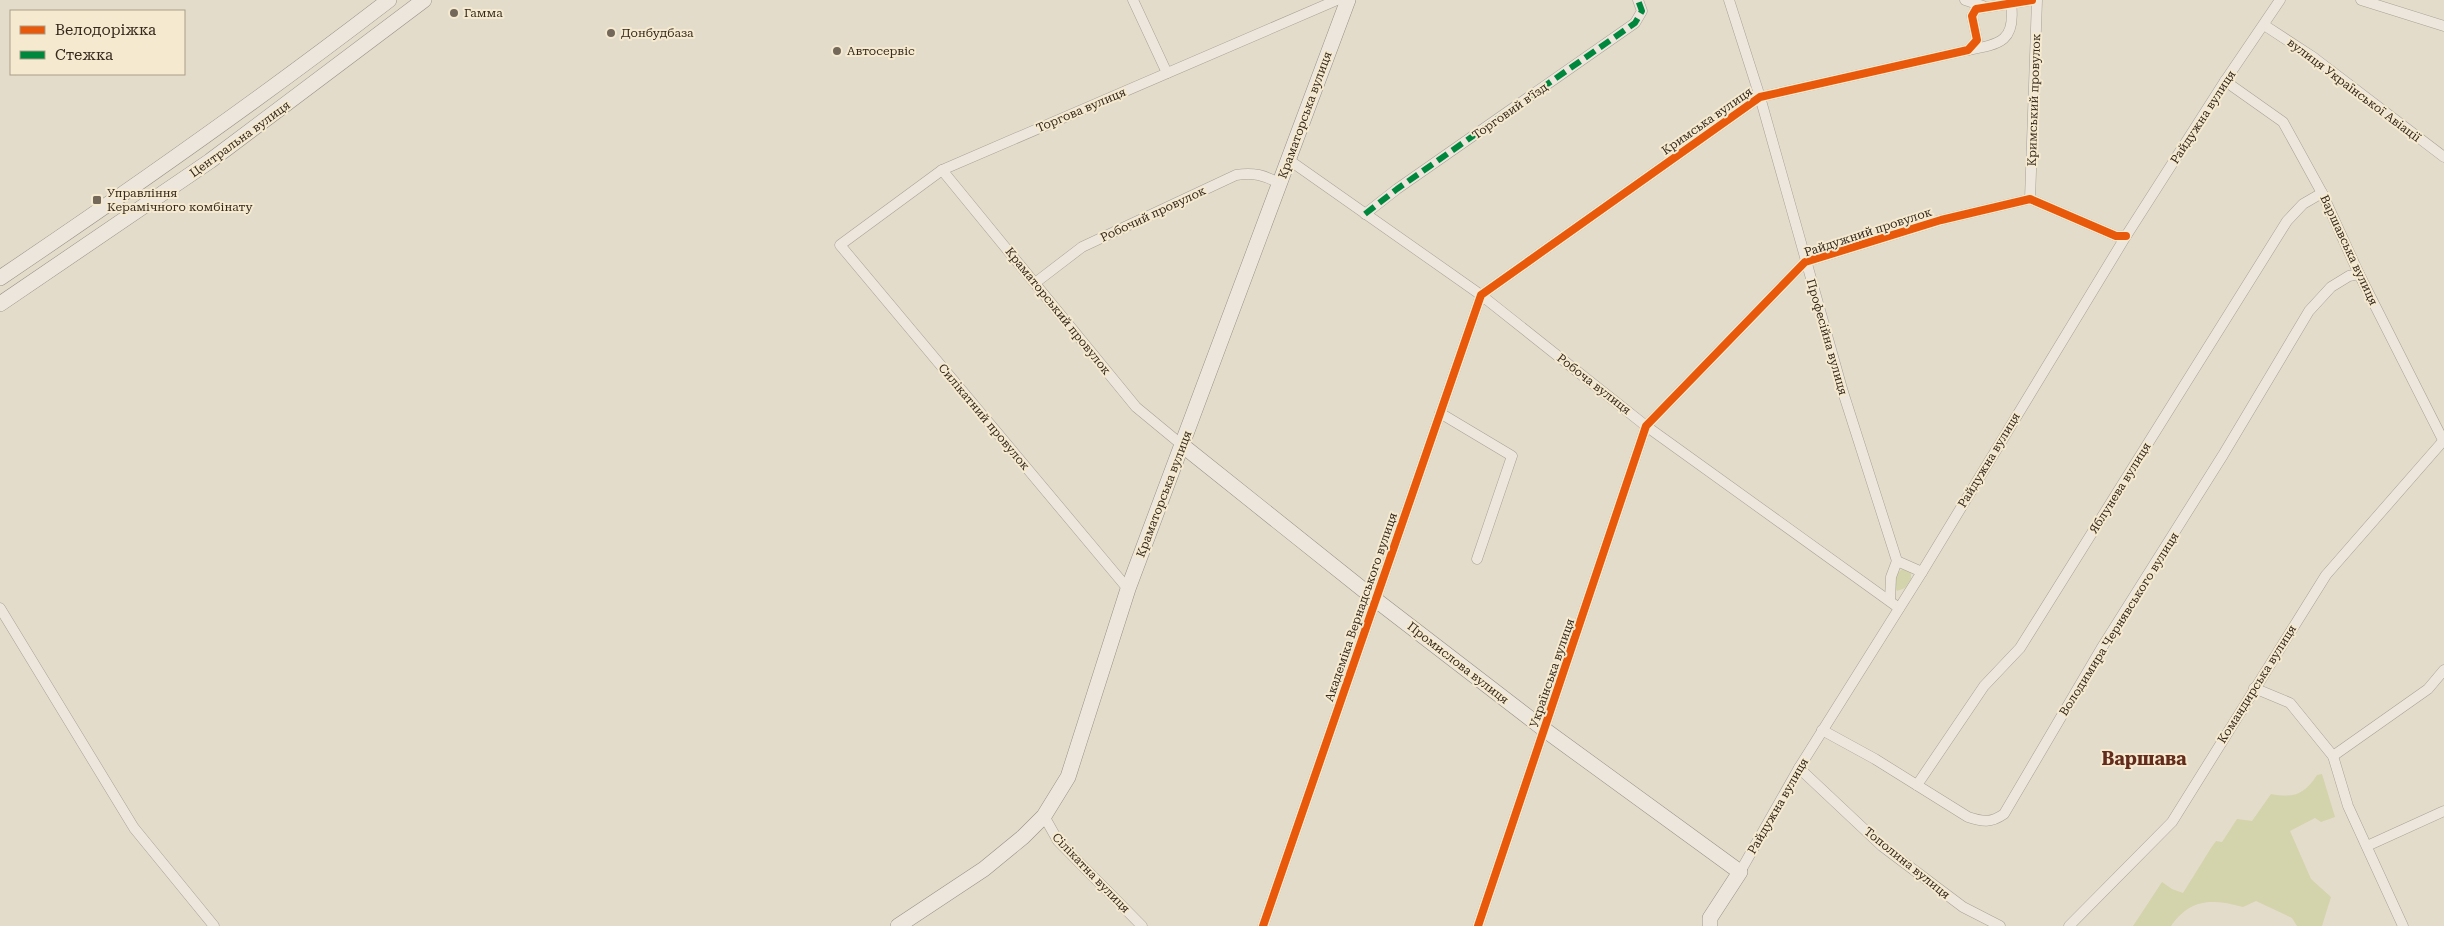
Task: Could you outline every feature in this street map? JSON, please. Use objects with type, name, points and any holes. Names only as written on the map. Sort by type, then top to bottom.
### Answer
[{"type":"street","name":"Центральна вулиця","points":[[0,278],[137,185],[316,57],[389,0]]},
{"type":"street","name":"Центральна вулиця","points":[[0,304],[210,161],[424,0]]},
{"type":"street","points":[[1133,0],[1167,73]]},
{"type":"street","name":"Торгова вулиця","points":[[840,245],[942,170],[1337,0]]},
{"type":"street","name":"Краматорська вулиця","points":[[898,926],[984,869],[1023,837],[1044,816],[1068,777],[1128,589],[1348,0]]},
{"type":"street","name":"Торговий в’їзд","points":[[1365,214],[1397,189],[1634,23],[1642,11],[1638,0]]},
{"type":"street","name":"Професійна вулиця","points":[[1729,0],[1760,97],[1805,262],[1897,560]]},
{"type":"street","points":[[1960,0],[1972,16],[1977,38],[1975,45],[1968,50]]},
{"type":"street","points":[[1965,0],[1984,6]]},
{"type":"street","points":[[1972,16],[1976,9],[1984,6],[2032,0]]},
{"type":"street","name":"Кримський провулок","points":[[2030,199],[2037,0]]},
{"type":"street","name":"Райдужна вулиця","points":[[1708,923],[1740,872],[1822,730],[1922,572],[2126,236],[2225,81],[2280,0]]},
{"type":"street","points":[[2361,0],[2444,26]]},
{"type":"street","name":"Кримська вулиця","points":[[1481,295],[1760,97],[1994,45],[2006,38],[2012,26],[2011,4]]},
{"type":"street","name":"вулиця Української Авіації","points":[[2264,25],[2313,57],[2444,157]]},
{"type":"street","name":"Варшавська вулиця","points":[[2225,81],[2283,122],[2322,193],[2359,274],[2444,441]]},
{"type":"street","name":"Робоча вулиця","points":[[1288,160],[1481,295],[1646,426],[1899,608]]},
{"type":"street","name":"Краматорський провулок","points":[[942,170],[1136,407],[1182,445]]},
{"type":"street","name":"Робочий провулок","points":[[1035,283],[1082,247],[1236,175],[1251,173],[1268,177],[1280,184]]},
{"type":"street","name":"Яблунева вулиця","points":[[1917,786],[1984,686],[2020,648],[2287,221],[2303,204],[2322,193]]},
{"type":"street","points":[[2030,199],[2116,236],[2126,236]]},
{"type":"street","name":"Райдужний провулок","points":[[1646,426],[1805,262],[1941,220],[2030,199]]},
{"type":"street","name":"Силікатний провулок","points":[[840,245],[1128,589]]},
{"type":"street","name":"Володимира Чернявського вулиця","points":[[1822,730],[1968,817],[1984,822],[1996,820],[2004,814],[2101,649],[2223,455],[2309,311],[2331,287],[2349,276],[2359,274]]},
{"type":"street","name":"Академіка Вернадського вулиця","points":[[1263,926],[1481,295]]},
{"type":"street","points":[[1440,413],[1512,456],[1478,559]]},
{"type":"street","name":"Українська вулиця","points":[[1478,926],[1646,426]]},
{"type":"street","name":"Командирська вулиця","points":[[2069,926],[2172,822],[2254,688],[2326,576],[2444,441]]},
{"type":"street","name":"Промислова вулиця","points":[[1182,445],[1376,600],[1545,730],[1740,872]]},
{"type":"street","points":[[1890,600],[1891,577],[1897,560],[1922,572]]},
{"type":"street","points":[[0,608],[134,828],[214,926]]},
{"type":"street","points":[[2333,756],[2428,689],[2444,670]]},
{"type":"street","points":[[2254,688],[2290,703],[2333,756],[2348,806],[2403,926]]},
{"type":"street","name":"Тополина вулиця","points":[[1799,768],[1882,846],[1963,907],[2000,926]]},
{"type":"street","points":[[2367,846],[2444,810]]},
{"type":"street","name":"Сілікатна вулиця","points":[[1044,816],[1058,841],[1142,926]]},
{"type":"green space","points":[[1902,569],[1911,572],[1911,579],[1905,588],[1897,591],[1893,585],[1893,578]]},
{"type":"green space","points":[[2322,774],[2335,817],[2321,822],[2315,818],[2290,831],[2311,879],[2331,897],[2322,926],[2297,926],[2292,918],[2256,901],[2243,907],[2212,902],[2203,903],[2186,910],[2171,926],[2133,926],[2162,882],[2172,889],[2183,893],[2216,841],[2222,842],[2237,819],[2252,821],[2271,794],[2286,796],[2298,794],[2308,787],[2317,775]]},
{"type":"marked path","points":[[1365,214],[1397,189],[1635,23],[1642,11],[1638,0]]},
{"type":"cycle path","points":[[1263,926],[1481,295],[1760,97],[1968,50],[1977,40],[1972,16],[1976,9],[2032,0]]},
{"type":"cycle path","points":[[1478,926],[1646,426],[1805,262],[1941,220],[2030,199],[2116,236],[2126,236]]},
{"type":"place","name":"Гамма","points":[[454,13]]},
{"type":"place","name":"Донбудбаза","points":[[611,33]]},
{"type":"place","name":"Автосервіс","points":[[837,51]]},
{"type":"place","name":"Управління Керамічного комбінату","points":[[97,200]]},
{"type":"district","name":"Варшава","points":[[2144,758]]}]
